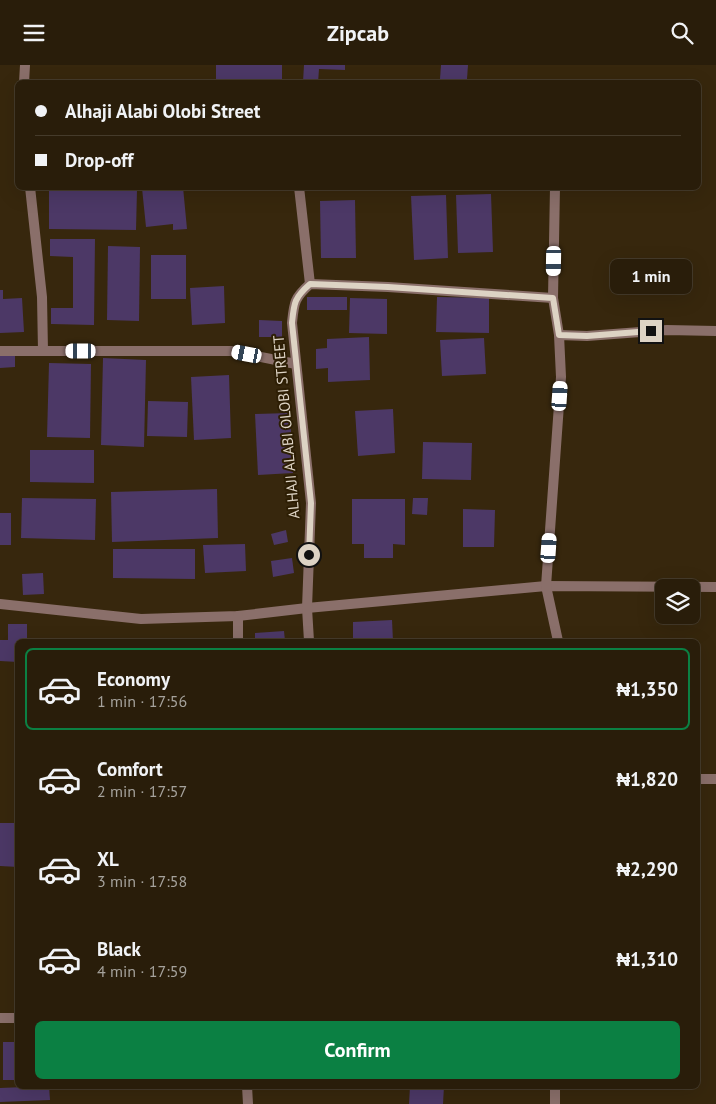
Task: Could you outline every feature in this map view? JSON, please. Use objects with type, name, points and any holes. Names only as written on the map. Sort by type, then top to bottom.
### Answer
[{"type":"street","points":[[24,80],[25,65]]},
{"type":"street","points":[[30,190],[42,297],[43,351]]},
{"type":"street","points":[[299,190],[310,284],[553,298]]},
{"type":"street","points":[[555,190],[553,298],[559,335],[561,377],[546,587],[558,639]]},
{"type":"street","name":"ALHAJI ALABI OLOBI STREET","points":[[309,639],[311,503],[292,323],[294,305],[300,292],[310,284]]},
{"type":"street","points":[[559,335],[587,336],[666,330],[716,331]]},
{"type":"street","points":[[0,351],[231,351],[296,363]]},
{"type":"street","points":[[0,603],[141,619],[238,616],[546,587],[716,587]]},
{"type":"street","points":[[238,616],[238,639]]},
{"type":"street","points":[[700,779],[716,779]]},
{"type":"street","points":[[0,1018],[15,1018]]},
{"type":"street","points":[[247,1089],[248,1104]]},
{"type":"street","points":[[555,1089],[555,1104]]},
{"type":"building","points":[[216,65],[282,65],[282,80],[216,80]]},
{"type":"building","points":[[304,65],[345,65],[345,70],[319,69],[318,80],[303,80]]},
{"type":"building","points":[[441,65],[468,65],[467,79],[440,79]]},
{"type":"building","points":[[49,190],[137,190],[136,230],[49,229]]},
{"type":"building","points":[[142,190],[183,190],[187,229],[173,230],[173,224],[146,227]]},
{"type":"building","points":[[491,194],[493,252],[458,253],[456,195]]},
{"type":"building","points":[[446,195],[448,258],[414,260],[411,196]]},
{"type":"building","points":[[355,200],[356,258],[321,258],[320,201]]},
{"type":"building","points":[[50,239],[95,239],[94,325],[51,324],[51,308],[73,308],[73,257],[50,256]]},
{"type":"building","points":[[108,246],[140,247],[139,321],[107,320]]},
{"type":"building","points":[[151,255],[186,255],[186,299],[151,299]]},
{"type":"building","points":[[224,286],[225,323],[192,325],[190,288]]},
{"type":"building","points":[[0,290],[3,290],[3,299],[22,298],[24,332],[0,333]]},
{"type":"building","points":[[307,297],[347,297],[347,310],[307,310]]},
{"type":"building","points":[[437,297],[489,298],[489,333],[436,332]]},
{"type":"building","points":[[350,298],[387,299],[387,334],[349,333]]},
{"type":"building","points":[[259,320],[282,321],[282,337],[259,337]]},
{"type":"building","points":[[369,337],[370,380],[328,382],[328,368],[316,369],[316,349],[327,348],[327,339]]},
{"type":"building","points":[[484,338],[486,374],[442,376],[440,340]]},
{"type":"building","points":[[0,354],[15,354],[15,367],[0,368]]},
{"type":"building","points":[[103,358],[146,360],[144,447],[101,445]]},
{"type":"building","points":[[49,363],[91,364],[90,438],[47,437]]},
{"type":"building","points":[[229,375],[231,438],[194,440],[191,377]]},
{"type":"building","points":[[148,401],[188,402],[187,437],[147,436]]},
{"type":"building","points":[[393,409],[395,453],[358,456],[355,411]]},
{"type":"building","points":[[290,413],[293,473],[258,475],[255,414]]},
{"type":"building","points":[[423,442],[472,443],[471,480],[422,479]]},
{"type":"building","points":[[30,450],[94,450],[94,483],[30,482]]},
{"type":"building","points":[[217,489],[218,538],[112,542],[111,492]]},
{"type":"building","points":[[22,498],[96,499],[95,540],[21,538]]},
{"type":"building","points":[[413,498],[428,498],[427,515],[412,514]]},
{"type":"building","points":[[352,499],[405,499],[405,545],[393,544],[393,558],[364,558],[364,544],[352,544]]},
{"type":"building","points":[[463,509],[495,510],[494,547],[463,547]]},
{"type":"building","points":[[0,513],[11,513],[11,545],[0,545]]},
{"type":"building","points":[[286,530],[288,542],[274,545],[271,534]]},
{"type":"building","points":[[245,544],[246,571],[205,573],[203,545]]},
{"type":"building","points":[[113,549],[195,549],[195,579],[113,578]]},
{"type":"building","points":[[292,558],[294,573],[273,577],[271,561]]},
{"type":"building","points":[[43,573],[44,594],[23,595],[22,574]]},
{"type":"building","points":[[392,620],[393,639],[353,639],[353,622]]},
{"type":"building","points":[[8,624],[27,624],[27,639],[15,639],[15,662],[0,661],[0,640],[8,640]]},
{"type":"building","points":[[284,631],[285,639],[255,639],[255,633]]},
{"type":"building","points":[[0,823],[15,823],[15,867],[0,866]]},
{"type":"building","points":[[3,1042],[15,1042],[15,1080],[3,1080]]},
{"type":"building","points":[[0,1088],[49,1089],[50,1100],[0,1102]]},
{"type":"building","points":[[410,1089],[444,1089],[443,1104],[409,1104]]},
{"type":"route","points":[[309,555],[311,503],[292,323],[294,305],[300,292],[310,284],[553,298],[559,335],[587,336],[651,331]]}]
